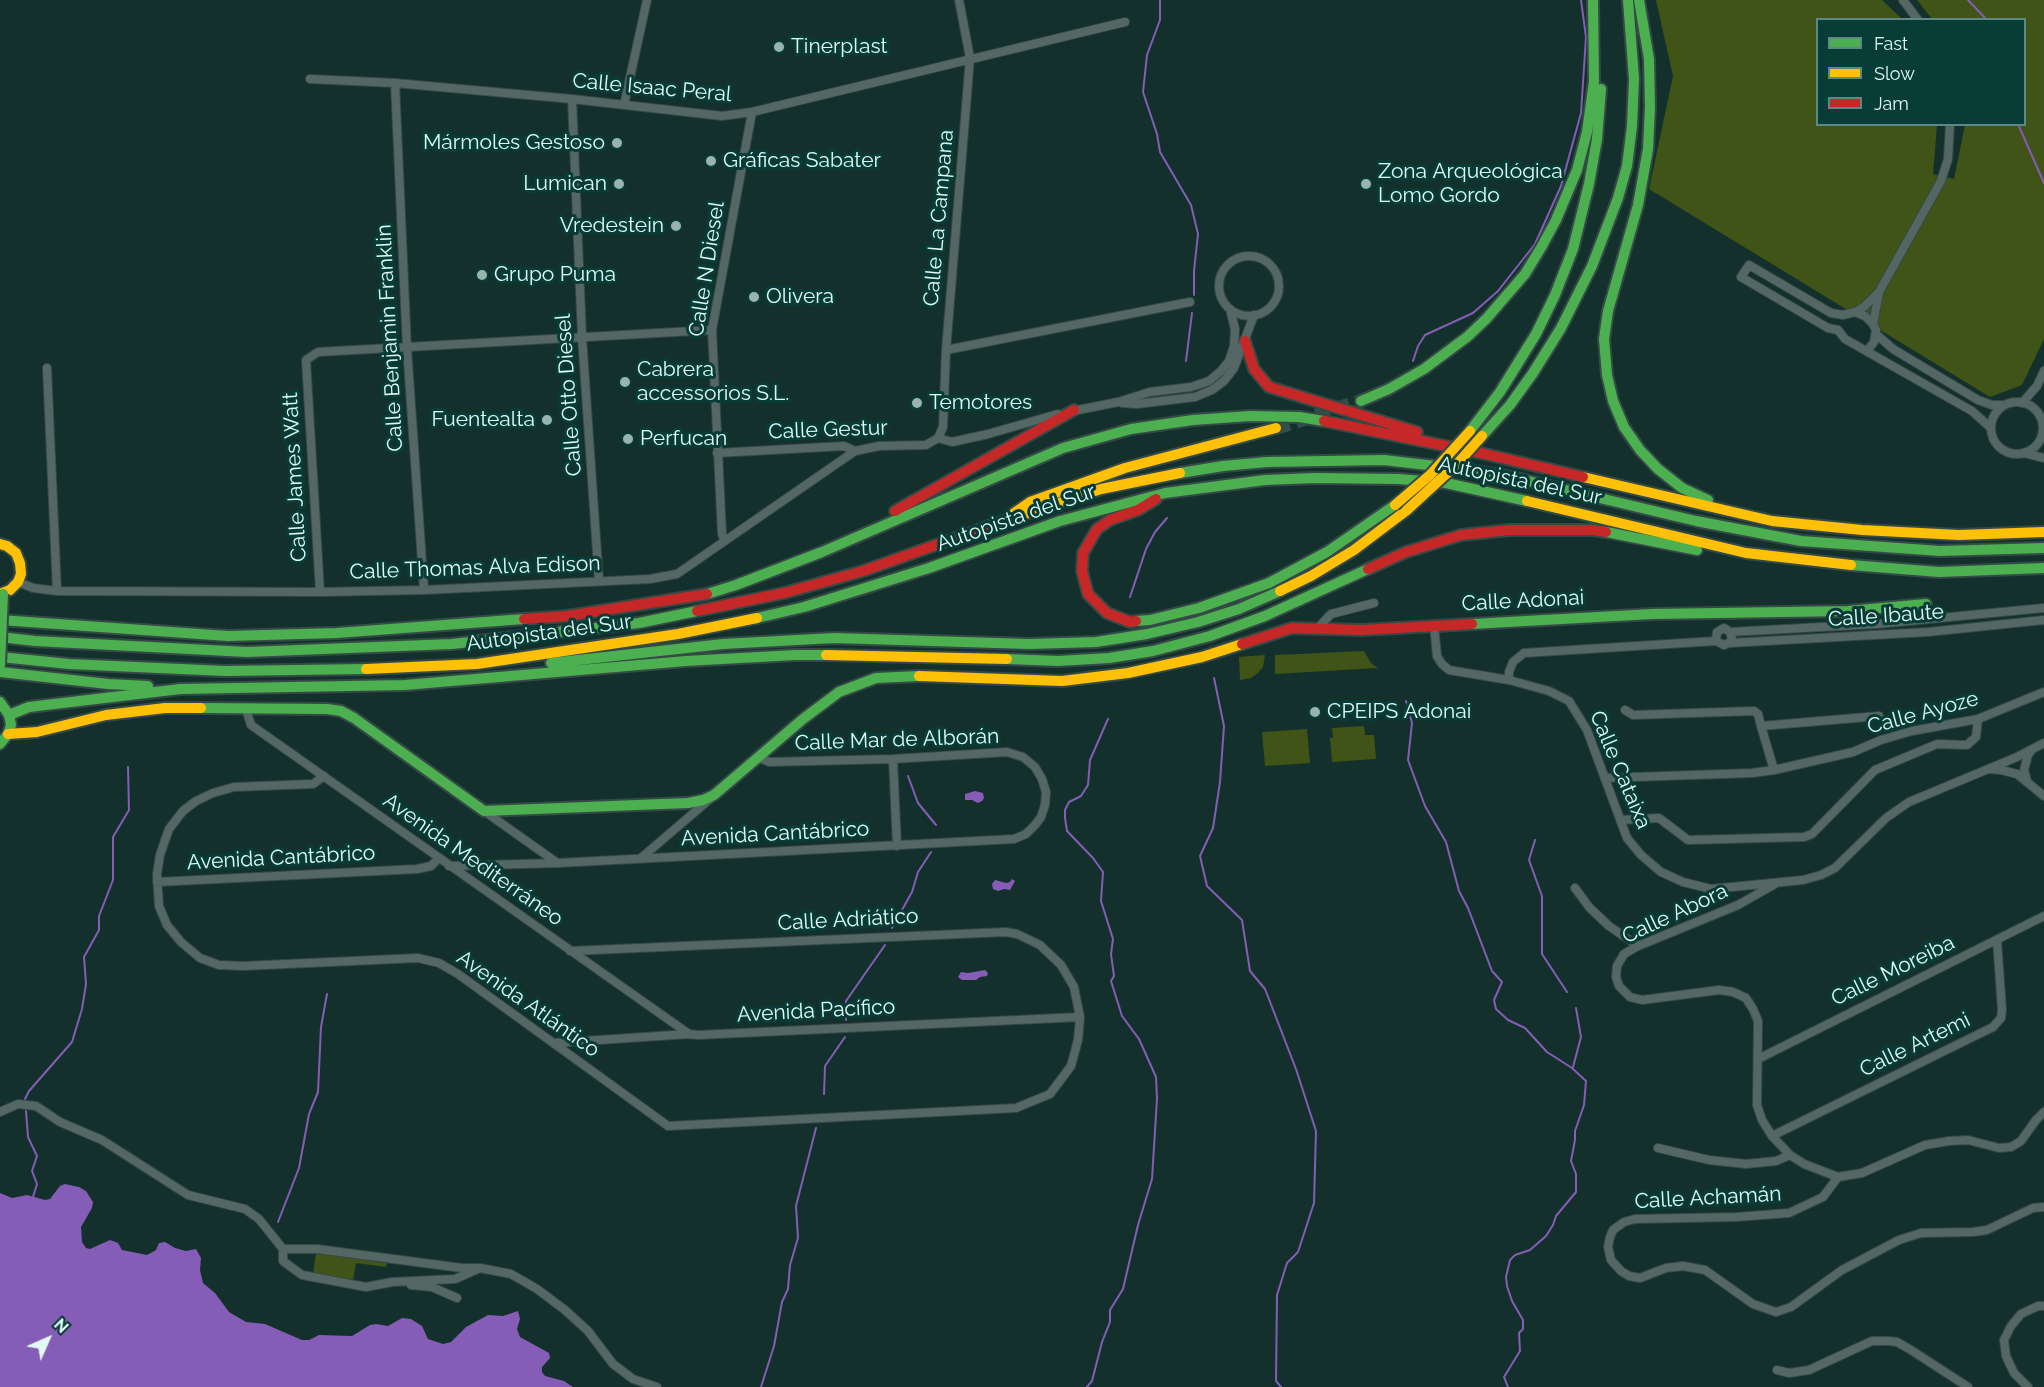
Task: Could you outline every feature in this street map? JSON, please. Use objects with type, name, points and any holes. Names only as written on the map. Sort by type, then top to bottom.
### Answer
[{"type":"main road","points":[[1361,401],[1389,389],[1424,369],[1467,337],[1487,318],[1525,274],[1542,246],[1556,220],[1577,170],[1587,132],[1594,81],[1593,0]]},
{"type":"main road","points":[[1165,493],[1138,510],[1110,520],[1097,529],[1083,553],[1082,571],[1088,594],[1107,613],[1130,622],[1150,620],[1199,608],[1259,587],[1327,552],[1395,505],[1430,475],[1470,430],[1500,392],[1536,334],[1555,295],[1573,249],[1598,139],[1602,89],[1599,31],[1593,0]]},
{"type":"main road","points":[[477,664],[515,667],[723,644],[823,638],[1029,644],[1096,642],[1147,634],[1219,615],[1276,593],[1311,576],[1354,550],[1407,510],[1457,464],[1510,405],[1533,374],[1561,328],[1592,266],[1618,198],[1627,166],[1634,79],[1629,0]]},
{"type":"main road","points":[[1639,0],[1649,59],[1648,139],[1638,205],[1608,310],[1604,339],[1607,375],[1613,401],[1624,427],[1640,450],[1658,470],[1682,488],[1715,503],[1773,521]]},
{"type":"main road","points":[[1245,341],[1254,369],[1269,387],[1485,454]]},
{"type":"main road","points":[[822,552],[1074,411]]},
{"type":"main road","points":[[0,620],[228,636],[337,633],[567,616],[706,594],[822,552],[1063,448],[1131,429],[1193,420],[1250,416],[1299,417],[1334,422],[1485,454],[1773,521],[1863,530],[1959,535],[2044,532]]},
{"type":"main road","points":[[999,522],[1030,502],[1125,468],[1276,428]]},
{"type":"main road","name":"Autopista del Sur","points":[[0,637],[35,641],[247,652],[452,644],[669,618],[784,593],[863,571],[999,522],[1101,489],[1143,479],[1223,466],[1303,460],[1384,460],[1458,468],[1516,478],[1696,521],[1801,540],[1940,551],[2044,548]]},
{"type":"main road","name":"Autopista del Sur","points":[[0,657],[214,671],[370,669],[477,664],[678,634],[746,621],[804,607],[929,568],[1103,508],[1165,493],[1265,480],[1315,478],[1446,483],[1746,552],[1843,565],[1939,572],[2044,568]]},
{"type":"main road","points":[[0,672],[180,689],[304,688],[405,685],[686,661],[795,655],[1058,661],[1109,658],[1153,651],[1210,636],[1265,616],[1406,552],[1461,535],[1509,530],[1594,530],[1715,554],[1746,552]]},
{"type":"main road","points":[[0,544],[8,546],[16,553],[21,563],[18,582],[10,590],[1,594],[0,665]]},
{"type":"main road","name":"Calle Adonai","points":[[714,795],[839,692],[876,678],[932,675],[1062,681],[1128,673],[1202,657],[1292,628],[1361,630],[1652,614],[1848,611],[1926,604]]},
{"type":"main road","points":[[9,715],[29,707],[180,689]]},
{"type":"main road","points":[[0,702],[9,715],[11,725],[8,734],[0,744]]},
{"type":"main road","points":[[8,734],[37,732],[106,715],[165,708],[327,709],[342,711],[484,811],[683,803],[703,800],[714,795]]},
{"type":"street","points":[[624,105],[647,0]]},
{"type":"street","name":"Calle La Campana","points":[[938,438],[943,427],[946,350],[970,58],[959,0]]},
{"type":"street","points":[[1903,0],[1916,18]]},
{"type":"street","name":"Calle Isaac Peral","points":[[310,79],[395,83],[572,99],[722,116],[752,112],[1125,22]]},
{"type":"street","name":"Calle Benjamin Franklin","points":[[395,83],[407,348],[424,590]]},
{"type":"street","name":"Calle Otto Diesel","points":[[572,99],[582,337],[599,580]]},
{"type":"street","name":"Calle N Diesel","points":[[725,541],[722,534],[717,453],[712,330],[752,112]]},
{"type":"street","points":[[1838,330],[1828,328],[1742,277],[1749,265],[1831,313],[1843,315],[1864,307],[1879,292],[1941,181],[1948,159],[1950,126]]},
{"type":"street","points":[[1118,402],[1150,392],[1191,387],[1209,381],[1221,371],[1229,361],[1235,329],[1230,309],[1220,292],[1222,272],[1231,262],[1243,256],[1257,257],[1269,263],[1277,274],[1279,287],[1275,300],[1267,310],[1254,315],[1242,315],[1230,309]]},
{"type":"street","points":[[1867,351],[1874,342],[1876,334],[1873,324],[1879,292]]},
{"type":"street","points":[[946,350],[1190,302]]},
{"type":"street","points":[[1855,312],[1865,316],[1873,324]]},
{"type":"street","points":[[1118,402],[1137,404],[1195,397],[1212,390],[1224,381],[1234,368],[1254,315]]},
{"type":"street","points":[[1843,315],[1838,321],[1838,330],[1845,339],[1972,411],[1991,428]]},
{"type":"street","points":[[407,348],[712,330]]},
{"type":"street","points":[[1876,334],[1893,349],[1978,400],[1992,405],[2022,403],[2042,415],[2043,437],[2024,453]]},
{"type":"street","name":"Calle James Watt","points":[[320,592],[306,360],[318,352],[407,348]]},
{"type":"street","points":[[47,368],[57,591]]},
{"type":"street","points":[[2022,403],[2037,386],[2044,371]]},
{"type":"street","name":"Calle Gestur","points":[[717,453],[844,446],[855,451],[879,446],[926,445],[938,438],[952,442],[1041,418],[1118,402]]},
{"type":"street","points":[[2006,405],[1994,416],[1991,428],[1994,440],[2007,453],[2024,453],[2044,458]]},
{"type":"street","name":"Calle Thomas Alva Edison","points":[[18,582],[33,588],[57,591],[320,592],[424,590],[650,579],[676,574],[855,451]]},
{"type":"street","points":[[1317,629],[1331,614],[1374,603]]},
{"type":"street","name":"Calle Ibaute","points":[[1730,632],[1877,624],[2044,608]]},
{"type":"street","points":[[1927,620],[1928,632]]},
{"type":"street","name":"Calle Ibaute","points":[[1729,643],[1877,636],[2044,620]]},
{"type":"street","points":[[1877,624],[1877,636]]},
{"type":"street","name":"Calle Cataixa","points":[[1434,625],[1437,656],[1449,670],[1509,680],[1549,691],[1569,701],[1587,730],[1627,838],[1641,855],[1661,872],[1683,882],[1711,889],[1803,880],[1835,868],[1898,808],[2041,745]]},
{"type":"street","points":[[1509,680],[1513,662],[1524,653],[1716,641],[1724,645],[1731,639],[1730,632],[1724,628],[1719,629],[1715,636],[1716,641]]},
{"type":"street","name":"Calle Ayoze","points":[[1605,778],[1752,774],[1774,770],[1853,752],[1881,740],[1912,731],[1978,719],[2044,692]]},
{"type":"street","name":"Avenida Mediterráneo","points":[[246,709],[251,725],[689,1034]]},
{"type":"street","points":[[1625,710],[1633,715],[1749,711],[1758,714],[1774,770]]},
{"type":"street","name":"Calle Ayoze","points":[[1761,726],[1879,716]]},
{"type":"street","points":[[1620,820],[1659,818],[1688,840],[1804,837],[1812,834],[1875,770],[1937,744],[1967,745],[1976,737],[1978,719]]},
{"type":"street","points":[[2027,781],[2026,760],[2028,755],[2041,745]]},
{"type":"street","name":"Calle Mar de Alborán","points":[[758,757],[769,762],[893,759],[1007,752],[1023,757],[1035,767]]},
{"type":"street","points":[[893,759],[897,846]]},
{"type":"street","name":"Avenida Cantábrico","points":[[449,866],[558,863],[1014,839],[1026,834],[1041,818],[1046,805],[1046,792],[1035,767]]},
{"type":"street","points":[[1985,769],[2017,774],[2044,796]]},
{"type":"street","name":"Avenida Atlántico","points":[[324,776],[313,784],[234,788],[213,793],[196,801],[183,811],[169,829],[160,855],[157,882],[159,906],[167,925],[181,942],[200,958],[219,965],[243,966],[417,958],[440,963],[668,1126],[1016,1108],[1050,1094],[1071,1066],[1078,1040],[1080,1017]]},
{"type":"street","points":[[641,858],[660,844],[714,795]]},
{"type":"street","points":[[683,803],[687,819]]},
{"type":"street","points":[[484,811],[558,863]]},
{"type":"street","points":[[660,844],[665,853],[673,857]]},
{"type":"street","points":[[529,864],[534,858],[535,849]]},
{"type":"street","name":"Avenida Cantábrico","points":[[157,882],[417,869],[431,866],[439,858]]},
{"type":"street","points":[[474,882],[474,871],[480,866]]},
{"type":"street","name":"Calle Abora","points":[[1779,882],[1738,905],[1638,946],[1624,954],[1617,966],[1616,977],[1619,986],[1630,997],[1642,1000],[1719,990],[1746,998],[1758,1021],[1757,1105],[1762,1120],[1772,1136],[1790,1155],[1804,1164],[1838,1177]]},
{"type":"street","points":[[1575,888],[1595,914],[1638,946]]},
{"type":"street","name":"Calle Moreiba","points":[[1758,1059],[2044,916]]},
{"type":"street","name":"Calle Adriático","points":[[570,951],[1006,932],[1040,945],[1061,965],[1074,987],[1080,1017]]},
{"type":"street","name":"Calle Artemi","points":[[1772,1136],[1993,1027],[2001,1018],[2002,1010],[1997,940]]},
{"type":"street","points":[[595,969],[593,959],[596,951]]},
{"type":"street","name":"Avenida Pacífico","points":[[554,1043],[689,1034],[1080,1017]]},
{"type":"street","points":[[661,1036],[669,1028],[669,1021]]},
{"type":"street","points":[[0,1112],[18,1104],[36,1106],[60,1122],[102,1140],[189,1195],[245,1209],[259,1219],[283,1249],[283,1261],[302,1275],[366,1287],[392,1282],[455,1279],[480,1268]]},
{"type":"street","points":[[1838,1177],[1862,1173],[1925,1144],[1968,1140],[1999,1148],[2011,1147],[2021,1141],[2044,1112]]},
{"type":"street","points":[[1659,1148],[1709,1160],[1746,1164],[1776,1161],[1790,1155]]},
{"type":"street","name":"Calle Achamán","points":[[1838,1177],[1823,1197],[1789,1213],[1736,1217],[1635,1219],[1624,1222],[1614,1230],[1610,1237],[1608,1247],[1611,1260],[1629,1276],[1640,1278],[1674,1267],[1683,1266],[1705,1270],[1753,1305],[1776,1312],[1791,1307],[1842,1270],[1899,1240],[1921,1233],[1987,1230],[2033,1208],[2044,1207]]},
{"type":"street","points":[[283,1249],[317,1248],[512,1274],[537,1288],[588,1331],[613,1364],[633,1379],[657,1387]]},
{"type":"street","points":[[392,1282],[397,1285],[432,1287],[457,1298]]},
{"type":"street","points":[[2028,1387],[2014,1373],[2006,1356],[2004,1340],[2011,1326],[2021,1314],[2038,1306],[2044,1306]]},
{"type":"street","points":[[1777,1371],[1789,1373],[1809,1370],[1872,1341],[1889,1341],[1897,1342],[1911,1350],[1968,1387]]},
{"type":"green space","points":[[1656,0],[1882,0],[1901,18],[1816,18],[1816,126],[1937,126],[1933,174],[1954,179],[1965,126],[2026,126],[2026,18],[1931,18],[1917,0],[2044,0],[2044,339],[2022,385],[1990,397],[1649,189],[1673,76]]},
{"type":"green space","points":[[1364,651],[1371,663],[1378,668],[1275,674],[1275,655]]},
{"type":"green space","points":[[1265,655],[1263,667],[1258,673],[1251,678],[1240,680],[1239,657]]},
{"type":"green space","points":[[1364,726],[1365,735],[1374,735],[1376,759],[1332,762],[1330,738],[1333,738],[1332,728]]},
{"type":"green space","points":[[1307,729],[1310,763],[1265,766],[1262,732]]},
{"type":"green space","points":[[316,1252],[387,1263],[386,1267],[356,1263],[353,1280],[313,1274]]},
{"type":"shaded area","points":[[975,791],[983,793],[982,801],[978,803],[965,800],[965,794]]},
{"type":"shaded area","points":[[1012,879],[1015,881],[1010,890],[993,889],[992,884],[995,880],[1006,883]]},
{"type":"shaded area","points":[[985,970],[988,973],[987,976],[976,980],[962,980],[958,977],[961,972]]},
{"type":"shaded area","points":[[65,1184],[86,1191],[93,1202],[81,1227],[82,1242],[86,1248],[90,1249],[110,1240],[118,1243],[122,1250],[147,1255],[156,1250],[159,1243],[165,1242],[186,1251],[196,1249],[201,1258],[200,1270],[203,1283],[215,1293],[229,1312],[246,1322],[265,1324],[302,1340],[309,1340],[319,1335],[352,1336],[370,1325],[388,1326],[402,1318],[411,1319],[422,1326],[428,1339],[443,1344],[451,1342],[466,1327],[488,1315],[503,1316],[518,1311],[520,1319],[517,1329],[520,1337],[549,1353],[550,1358],[542,1367],[542,1372],[545,1376],[564,1381],[573,1387],[0,1387],[0,1193],[12,1198],[27,1195],[45,1200],[50,1199],[60,1186]]},
{"type":"waterway","points":[[1160,0],[1160,20],[1147,55],[1143,92],[1157,134],[1160,152],[1191,205],[1198,234],[1194,295]]},
{"type":"waterway","points":[[1413,361],[1425,335],[1473,313],[1498,291],[1535,244],[1561,186],[1581,113],[1586,37],[1581,0]]},
{"type":"waterway","points":[[1968,0],[1985,18]]},
{"type":"waterway","points":[[2019,126],[2044,183]]},
{"type":"waterway","points":[[1186,361],[1192,313]]},
{"type":"waterway","points":[[1130,597],[1146,549],[1155,532],[1167,518]]},
{"type":"waterway","points":[[1214,678],[1224,726],[1220,782],[1213,828],[1200,856],[1207,886],[1242,920],[1250,971],[1265,989],[1296,1069],[1316,1131],[1314,1203],[1298,1252],[1287,1263],[1277,1295],[1276,1381],[1281,1387]]},
{"type":"waterway","points":[[1406,701],[1412,723],[1408,760],[1425,806],[1446,842],[1459,891],[1468,908],[1492,971],[1502,982],[1494,1000],[1496,1009],[1508,1020],[1525,1028],[1547,1052],[1572,1068],[1586,1081],[1584,1105],[1575,1131],[1571,1161],[1576,1174],[1576,1192],[1556,1216],[1546,1236],[1530,1250],[1515,1255],[1510,1260],[1506,1277],[1507,1286],[1512,1301],[1523,1320],[1523,1329],[1519,1333],[1520,1351],[1504,1377],[1508,1387]]},
{"type":"waterway","points":[[1087,1387],[1092,1381],[1102,1342],[1110,1322],[1110,1310],[1123,1289],[1138,1225],[1152,1179],[1157,1099],[1156,1077],[1139,1039],[1122,1016],[1111,981],[1114,976],[1111,954],[1113,939],[1101,901],[1103,872],[1067,831],[1065,818],[1065,810],[1069,802],[1081,796],[1088,785],[1090,760],[1108,719]]},
{"type":"waterway","points":[[25,1099],[29,1091],[72,1042],[82,1009],[86,984],[84,957],[99,930],[99,916],[113,880],[113,837],[129,810],[128,767]]},
{"type":"waterway","points":[[908,776],[918,803],[936,825]]},
{"type":"waterway","points":[[1535,840],[1529,860],[1542,896],[1542,954],[1567,992]]},
{"type":"waterway","points":[[892,928],[912,892],[918,872],[931,852]]},
{"type":"waterway","points":[[846,1020],[846,1001],[885,945]]},
{"type":"waterway","points":[[278,1222],[299,1168],[309,1114],[318,1092],[321,1027],[327,994]]},
{"type":"waterway","points":[[1573,1067],[1581,1037],[1576,1008]]},
{"type":"waterway","points":[[824,1094],[825,1066],[845,1037]]},
{"type":"waterway","points":[[26,1111],[28,1137],[37,1156],[32,1171],[37,1184],[33,1197]]},
{"type":"waterway","points":[[761,1387],[774,1346],[782,1302],[788,1289],[790,1265],[798,1238],[796,1206],[816,1128]]},
{"type":"tunnel","points":[[1276,428],[1361,401]]},
{"type":"traffic: fast","points":[[1361,401],[1389,389],[1424,369],[1467,337],[1487,318],[1525,274],[1542,246],[1556,220],[1577,170],[1587,132],[1594,81],[1593,0]]},
{"type":"traffic: fast","points":[[1482,436],[1510,405],[1561,328],[1592,266],[1618,198],[1627,166],[1632,126],[1634,79],[1628,0]]},
{"type":"traffic: fast","points":[[1639,0],[1649,59],[1648,149],[1638,205],[1608,311],[1604,339],[1607,375],[1613,401],[1624,427],[1640,450],[1658,469],[1682,488],[1708,500]]},
{"type":"traffic: fast","points":[[1470,431],[1500,392],[1536,334],[1555,295],[1573,249],[1597,139],[1601,89]]},
{"type":"traffic: fast","points":[[707,594],[822,552],[1063,448],[1131,429],[1193,420],[1250,416],[1299,417],[1324,421]]},
{"type":"traffic: fast","points":[[1180,473],[1267,462],[1384,460],[1516,478],[1696,521],[1801,541],[1940,551],[2044,548]]},
{"type":"traffic: fast","points":[[757,618],[804,607],[929,568],[1060,521],[1165,493],[1265,480],[1399,479],[1446,483],[1527,501]]},
{"type":"traffic: fast","points":[[1136,621],[1150,620],[1199,608],[1269,583],[1327,552],[1395,505]]},
{"type":"traffic: fast","points":[[1606,532],[1697,550]]},
{"type":"traffic: fast","points":[[1851,565],[1939,572],[2044,568]]},
{"type":"traffic: fast","points":[[1007,659],[1058,661],[1109,658],[1153,651],[1210,636],[1265,616],[1368,569]]},
{"type":"traffic: fast","points":[[551,663],[723,644],[834,638],[1029,644],[1096,642],[1147,634],[1198,622],[1239,609],[1280,591]]},
{"type":"traffic: fast","points":[[0,665],[3,594]]},
{"type":"traffic: fast","points":[[1472,624],[1652,614],[1848,611],[1926,604]]},
{"type":"traffic: fast","points":[[0,637],[35,641],[247,652],[452,644],[639,623],[697,611]]},
{"type":"traffic: fast","points":[[0,620],[228,636],[337,633],[524,619]]},
{"type":"traffic: fast","points":[[9,715],[29,707],[180,689],[405,685],[686,661],[826,655]]},
{"type":"traffic: fast","points":[[0,657],[69,664],[225,671],[366,669]]},
{"type":"traffic: fast","points":[[0,672],[148,686]]},
{"type":"traffic: fast","points":[[201,708],[341,711],[484,811],[688,803],[714,795],[803,719],[839,692],[876,678],[919,676]]},
{"type":"traffic: fast","points":[[0,702],[9,715],[11,725],[8,734],[0,744]]},
{"type":"traffic: slow","points":[[1014,513],[1030,502],[1125,468],[1276,428]]},
{"type":"traffic: slow","points":[[1395,505],[1430,475],[1470,431]]},
{"type":"traffic: slow","points":[[1407,510],[1457,464],[1482,436]]},
{"type":"traffic: slow","points":[[989,526],[1101,489],[1180,473]]},
{"type":"traffic: slow","points":[[1583,477],[1772,521],[1862,530],[1959,535],[2044,532]]},
{"type":"traffic: slow","points":[[1527,501],[1746,553],[1851,565]]},
{"type":"traffic: slow","points":[[1280,591],[1311,576],[1354,550],[1407,510]]},
{"type":"traffic: slow","points":[[0,544],[16,553],[21,574],[18,582],[10,590],[0,594]]},
{"type":"traffic: slow","points":[[366,669],[477,664],[678,634],[757,618]]},
{"type":"traffic: slow","points":[[919,676],[1062,681],[1128,673],[1202,657],[1242,644]]},
{"type":"traffic: slow","points":[[826,655],[1007,659]]},
{"type":"traffic: slow","points":[[8,734],[37,732],[106,715],[165,708],[201,708]]},
{"type":"traffic: jam","points":[[1245,341],[1254,369],[1269,387],[1417,432]]},
{"type":"traffic: jam","points":[[895,511],[1074,410]]},
{"type":"traffic: jam","points":[[1324,421],[1583,477]]},
{"type":"traffic: jam","points":[[1136,621],[1130,622],[1107,613],[1088,594],[1082,571],[1083,553],[1097,529],[1110,520],[1138,510],[1156,499]]},
{"type":"traffic: jam","points":[[697,611],[784,593],[863,571],[989,526]]},
{"type":"traffic: jam","points":[[1368,569],[1406,552],[1461,535],[1509,530],[1606,532]]},
{"type":"traffic: jam","points":[[524,619],[567,616],[707,594]]},
{"type":"traffic: jam","points":[[1242,644],[1292,628],[1361,630],[1472,624]]},
{"type":"place","name":"Tinerplast","points":[[779,47]]},
{"type":"place","name":"Mármoles Gestoso","points":[[617,143]]},
{"type":"place","name":"Gráficas Sabater","points":[[711,161]]},
{"type":"place","name":"Lumican","points":[[619,184]]},
{"type":"place","name":"Zona Arqueológica Lomo Gordo","points":[[1366,184]]},
{"type":"place","name":"Vredestein","points":[[676,226]]},
{"type":"place","name":"Grupo Puma","points":[[482,275]]},
{"type":"place","name":"Olivera","points":[[754,297]]},
{"type":"place","name":"Cabrera accessorios S.L.","points":[[625,382]]},
{"type":"place","name":"Temotores","points":[[917,403]]},
{"type":"place","name":"Fuentealta","points":[[547,420]]},
{"type":"place","name":"Perfucan","points":[[628,439]]},
{"type":"place","name":"CPEIPS Adonai","points":[[1315,712]]}]
